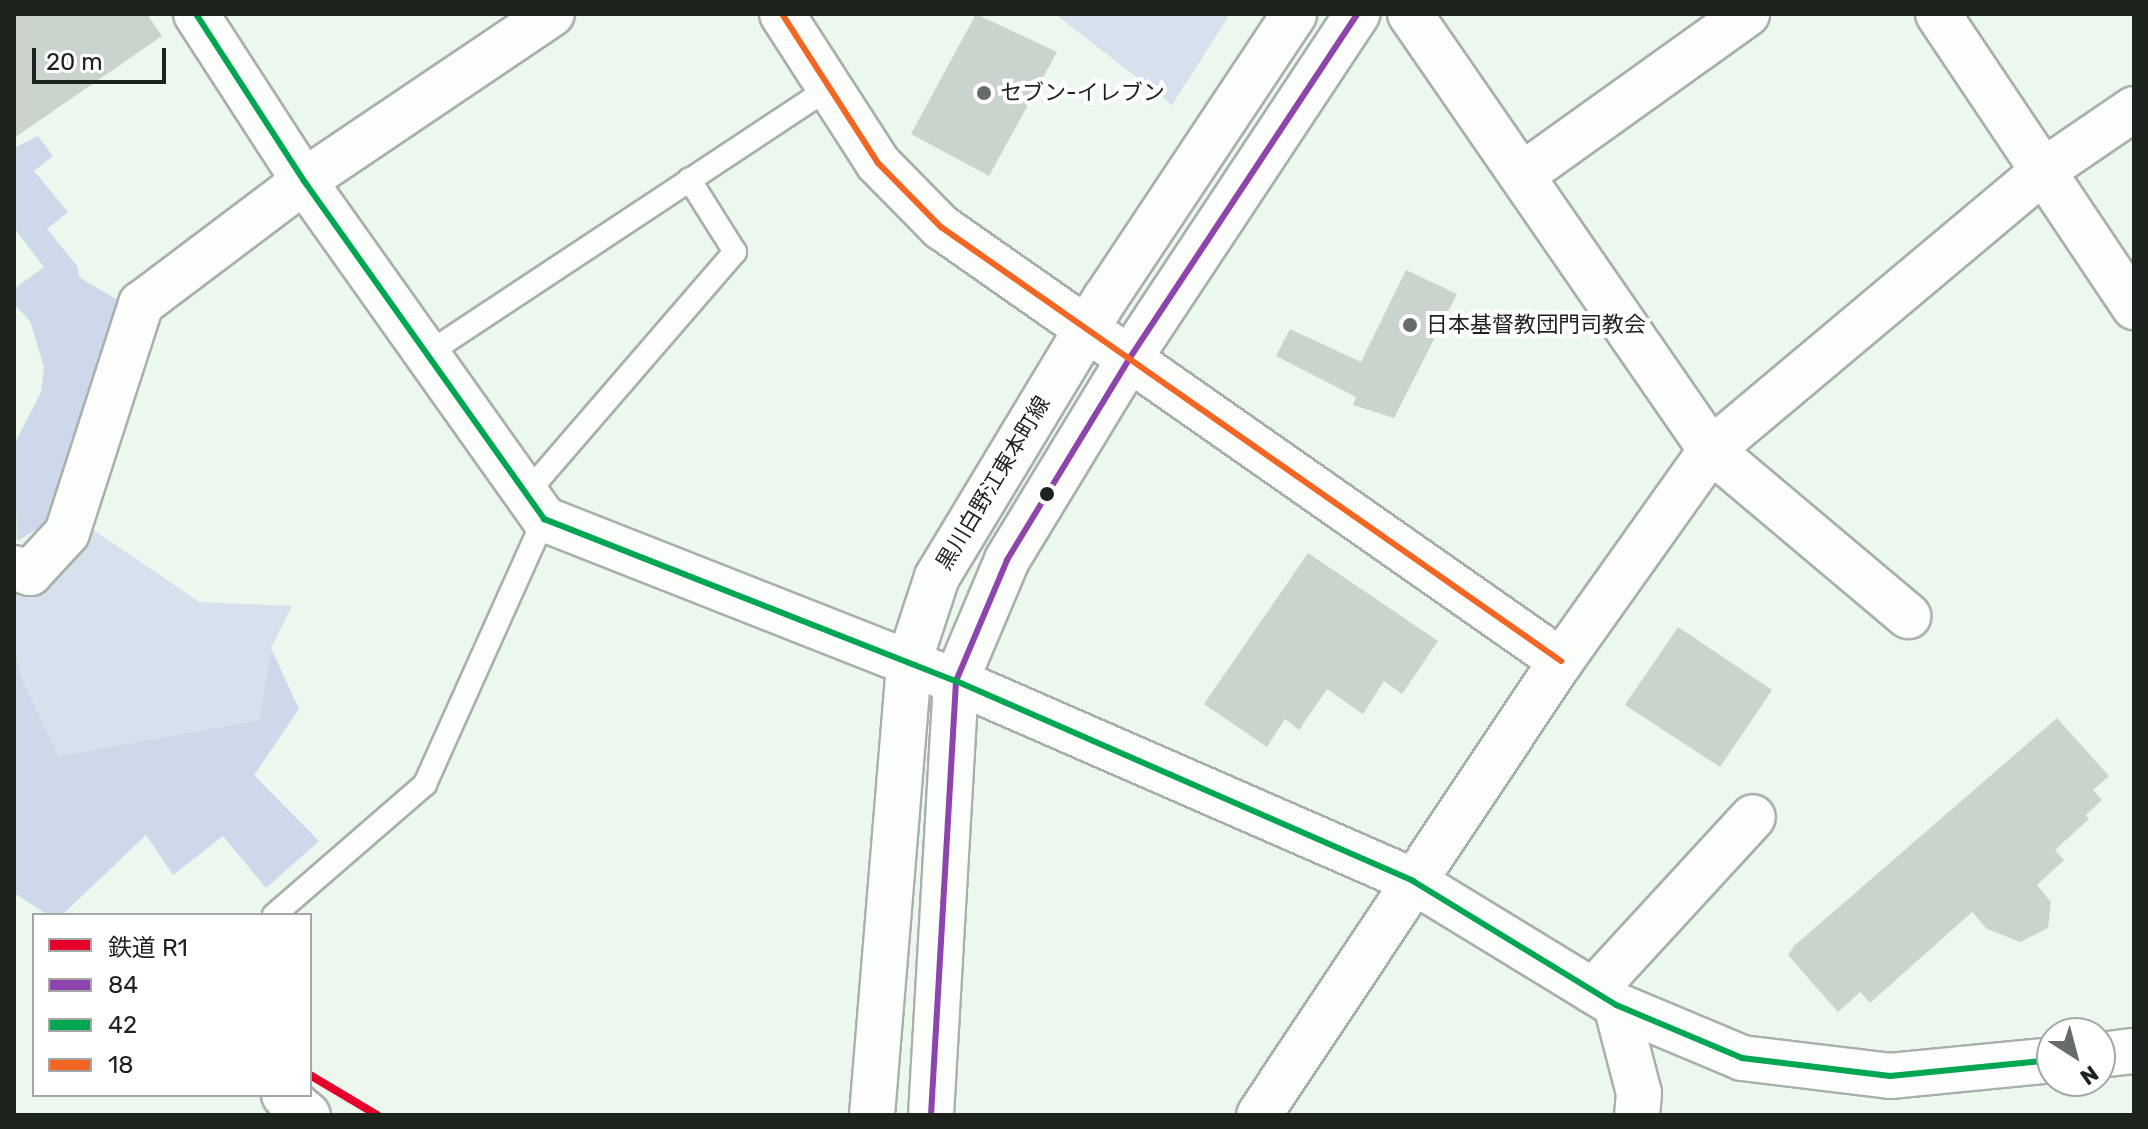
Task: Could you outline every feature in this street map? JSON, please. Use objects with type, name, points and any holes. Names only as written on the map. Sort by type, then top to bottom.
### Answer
[{"type":"street","points":[[196,14],[304,181],[535,506],[956,681],[1413,881],[1605,998],[1742,1058],[1890,1076],[2036,1062]]},
{"type":"street","points":[[14,568],[30,573],[67,533],[141,304],[304,181],[552,14]]},
{"type":"street","points":[[782,14],[878,163],[941,227],[1561,661]]},
{"type":"street","name":"黒川白野江東本町線","points":[[872,1115],[909,662],[937,577],[1088,327],[1294,14]]},
{"type":"street","points":[[931,1115],[956,681],[1007,560],[1129,359],[1357,14]]},
{"type":"street","points":[[1410,14],[1711,450],[1908,616]]},
{"type":"street","points":[[1522,175],[1747,14]]},
{"type":"street","points":[[1938,14],[2134,307]]},
{"type":"street","points":[[1259,1115],[1561,661],[1711,450],[2043,171],[2134,109]]},
{"type":"street","points":[[1605,998],[1753,817]]},
{"type":"street","points":[[1605,998],[1639,1093],[1637,1115]]},
{"type":"street","points":[[286,1097],[308,1115]]},
{"type":"lane","points":[[427,354],[830,87]]},
{"type":"lane","points":[[276,913],[425,784],[535,506],[735,252],[689,179]]},
{"type":"shaded area","points":[[1055,14],[1230,14],[1172,105]]},
{"type":"shaded area","points":[[38,136],[53,156],[34,171],[68,212],[47,229],[78,267],[79,277],[124,304],[49,522],[17,541],[14,445],[41,392],[44,367],[30,321],[14,304],[14,289],[44,267],[14,228],[14,148]]},
{"type":"shaded area","points":[[92,529],[199,602],[292,606],[271,648],[259,720],[57,756],[22,679],[14,644],[14,584],[71,553]]},
{"type":"shaded area","points":[[14,644],[22,679],[58,756],[259,720],[271,648],[299,709],[254,775],[319,841],[266,888],[223,836],[173,875],[146,835],[64,913],[45,913],[14,893]]},
{"type":"building","points":[[14,14],[147,14],[162,36],[14,138]]},
{"type":"building","name":"セブン-イレブン","points":[[976,14],[1057,52],[989,176],[911,134]]},
{"type":"building","name":"日本基督教団門司教会","points":[[1406,270],[1457,294],[1394,418],[1353,405],[1356,397],[1276,356],[1290,329],[1361,362]]},
{"type":"building","points":[[1308,553],[1438,641],[1402,694],[1384,681],[1363,714],[1327,689],[1299,730],[1285,719],[1267,747],[1204,704]]},
{"type":"building","points":[[1678,627],[1772,690],[1720,767],[1625,705]]},
{"type":"building","points":[[2057,718],[2109,776],[2093,790],[2102,800],[2086,815],[2089,819],[2055,850],[2064,860],[2037,885],[2051,902],[2048,928],[2020,942],[1987,929],[1972,912],[1870,1003],[1860,992],[1838,1012],[1788,955],[1794,946]]},
{"type":"rail line","name":"R1","points":[[312,1076],[377,1115]]},
{"type":"transit line","name":"42","points":[[196,14],[304,181],[544,519],[956,681],[1413,881],[1616,1005],[1742,1058],[1890,1076],[2036,1062]]},
{"type":"transit line","name":"18","points":[[782,14],[878,163],[941,227],[1561,661]]},
{"type":"transit line","name":"84","points":[[931,1115],[956,681],[1007,560],[1129,359],[1357,14]]},
{"type":"place","name":"セブン-イレブン","points":[[984,93]]},
{"type":"place","name":"日本基督教団門司教会","points":[[1410,325]]}]
